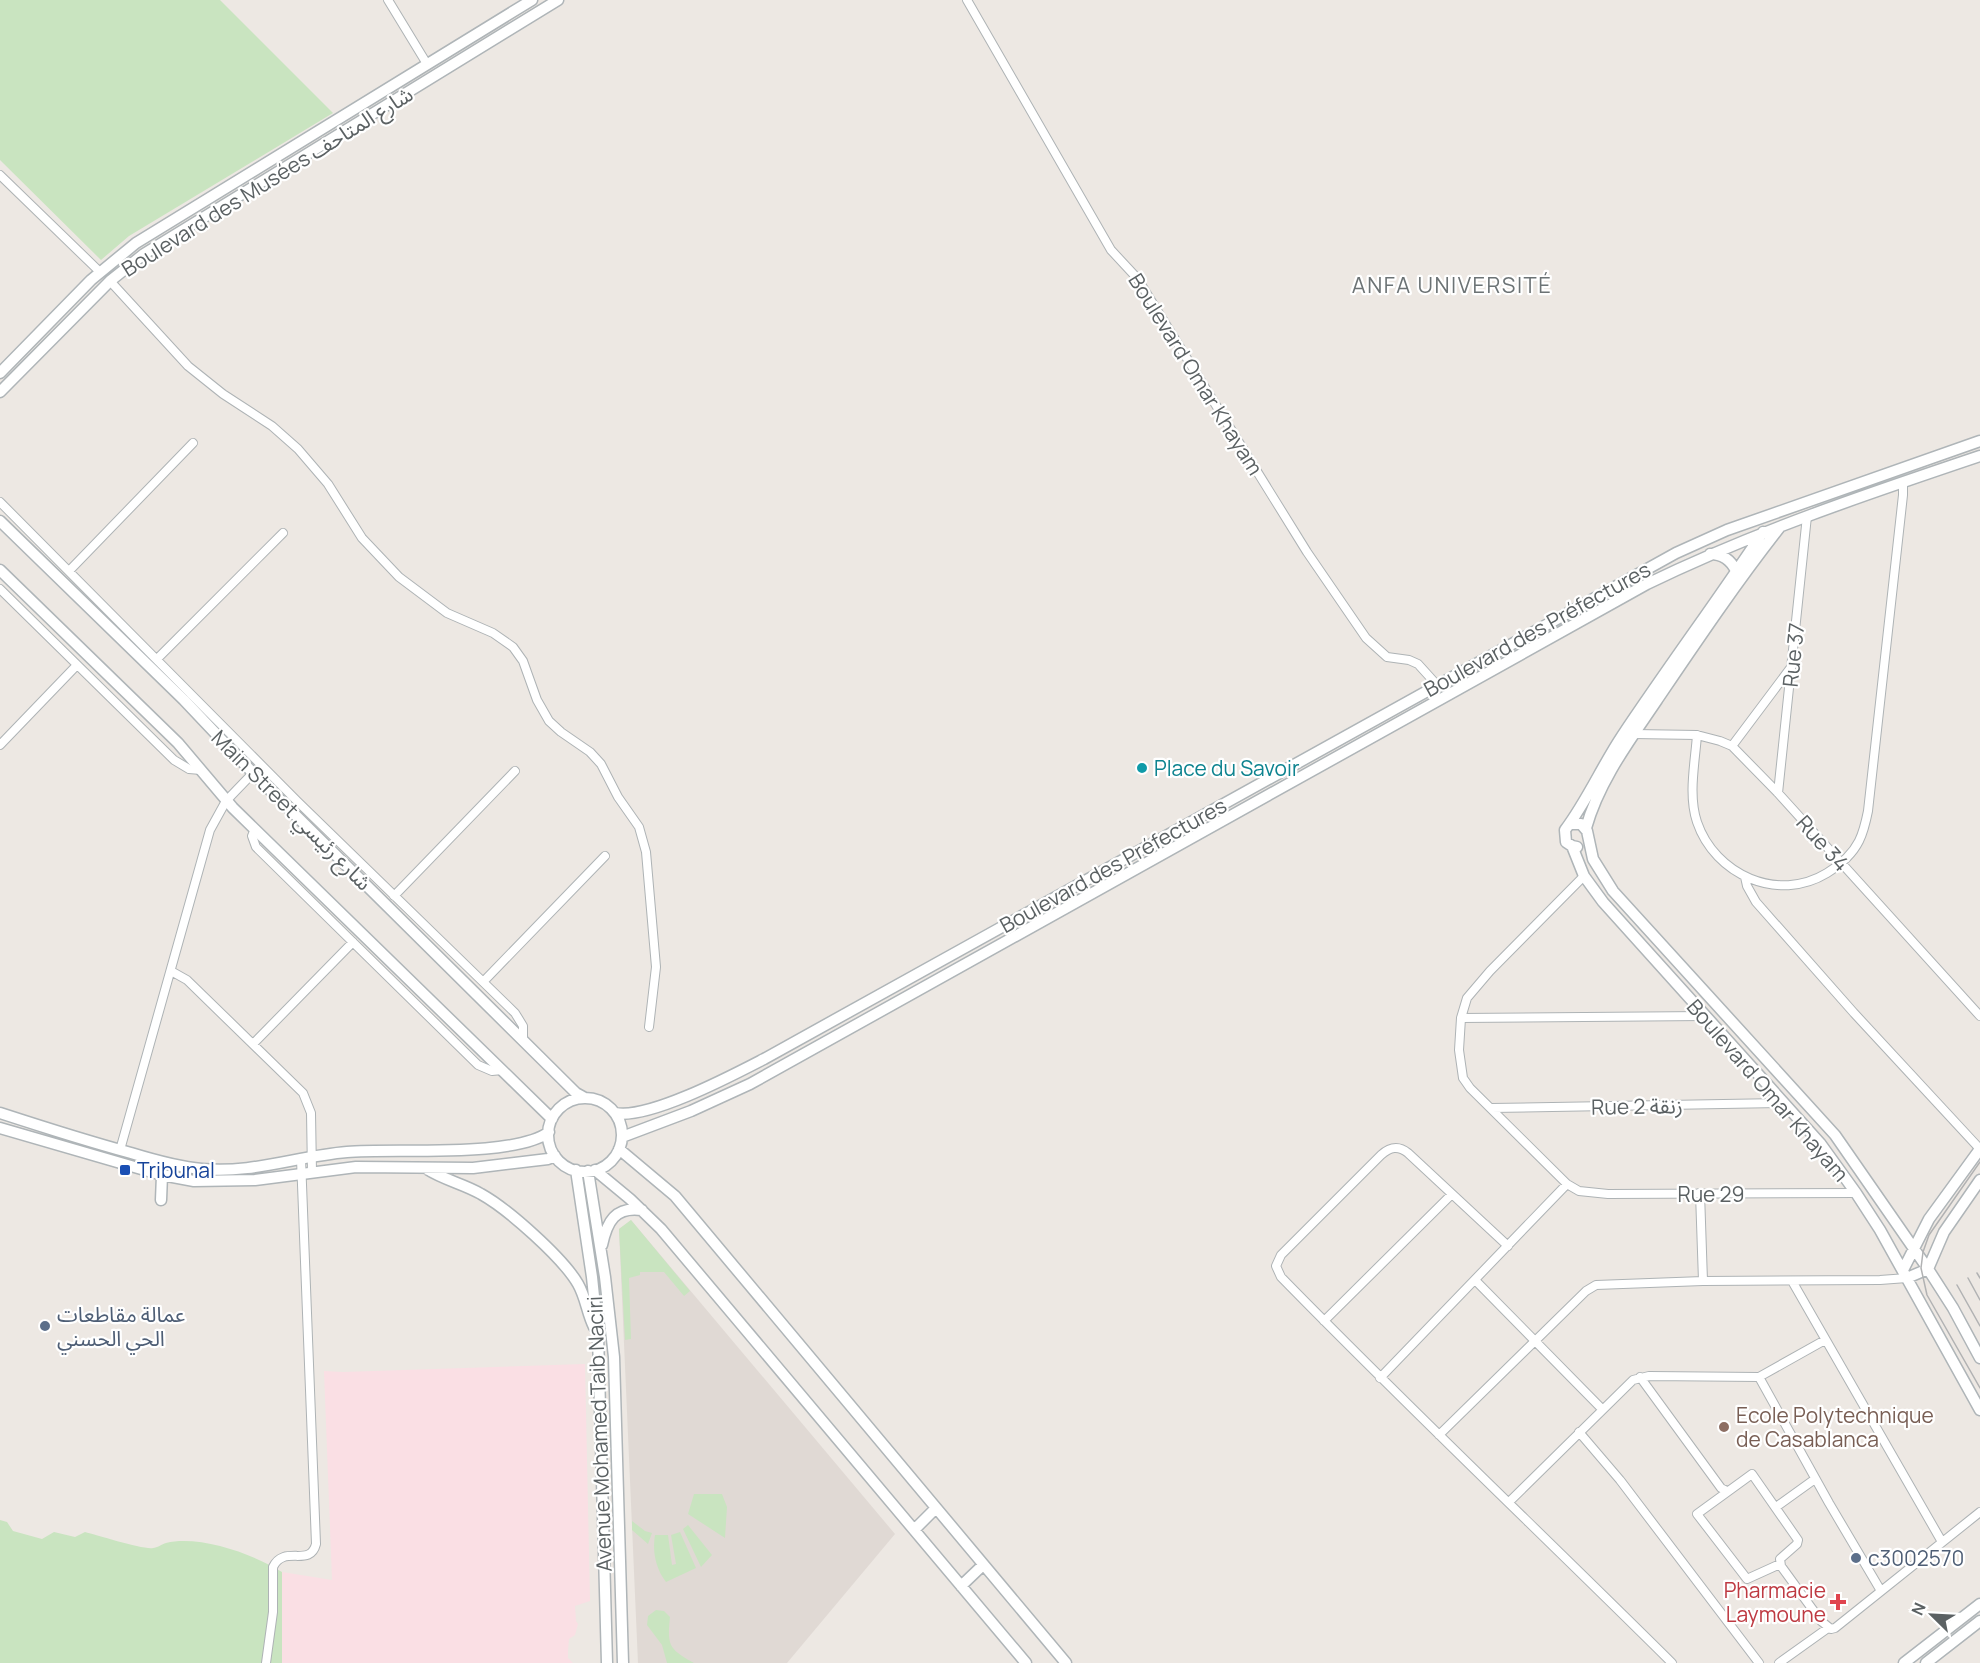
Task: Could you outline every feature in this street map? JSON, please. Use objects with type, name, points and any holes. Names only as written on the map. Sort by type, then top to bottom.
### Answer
[{"type":"street","points":[[388,0],[427,64]]},
{"type":"street","name":"Boulevard des Musées شارع المتاحف","points":[[0,373],[100,272],[149,234],[532,0]]},
{"type":"street","name":"Boulevard des Musées شارع المتاحف","points":[[0,392],[110,281],[156,246],[558,0]]},
{"type":"street","name":"Boulevard Omar Khayam","points":[[967,0],[1112,250],[1143,287],[1323,577],[1377,650],[1393,659],[1409,660],[1418,664],[1433,687]]},
{"type":"street","points":[[0,175],[100,272]]},
{"type":"street","points":[[110,281],[189,366],[222,394],[272,426],[304,456],[328,484],[362,538],[392,571],[447,613],[493,633],[513,647],[526,668],[544,715],[554,727],[590,752],[601,764],[618,797],[639,827],[646,852],[656,967],[650,1027]]},
{"type":"street","name":"Boulevard des Préfectures","points":[[615,1113],[624,1115],[650,1109],[734,1075],[1676,553],[1782,510],[1980,441]]},
{"type":"street","points":[[69,571],[193,443]]},
{"type":"street","name":"Boulevard des Préfectures","points":[[622,1137],[692,1111],[750,1084],[1647,584],[1710,554],[1781,525],[1980,456]]},
{"type":"street","points":[[1698,735],[1693,788],[1696,820],[1708,847],[1719,859],[1745,877],[1766,885],[1789,886],[1812,881],[1841,863],[1858,843],[1865,829],[1868,811],[1903,495],[1902,483]]},
{"type":"street","points":[[0,502],[297,801],[521,1021],[524,1030],[523,1041]]},
{"type":"street","points":[[1764,517],[1766,524],[1763,533],[1607,759],[1564,833],[1566,842],[1572,846],[1580,846],[1587,833],[1590,812],[1601,789],[1634,734],[1755,558],[1781,525],[1784,518],[1782,510]]},
{"type":"street","name":"Rue 37","points":[[1778,794],[1807,516]]},
{"type":"street","name":"Main Street شارع رئيسي","points":[[0,521],[184,700],[253,773],[523,1041],[576,1093],[585,1098]]},
{"type":"street","points":[[156,659],[283,533]]},
{"type":"street","points":[[1710,554],[1724,556],[1736,571]]},
{"type":"street","name":"Main Street شارع رئيسي","points":[[0,570],[165,730],[226,801],[552,1119]]},
{"type":"street","points":[[0,589],[174,760],[184,767],[201,770]]},
{"type":"street","points":[[0,745],[77,665]]},
{"type":"street","points":[[1731,746],[1792,666]]},
{"type":"street","points":[[1433,687],[1436,701]]},
{"type":"street","name":"Rue 34","points":[[1634,734],[1698,735],[1731,746],[1778,794],[1980,1016]]},
{"type":"street","points":[[393,896],[515,771]]},
{"type":"street","points":[[120,1150],[210,830],[226,801],[253,773]]},
{"type":"street","points":[[1571,824],[1578,823],[1587,833]]},
{"type":"street","points":[[1186,825],[1192,836]]},
{"type":"street","points":[[255,829],[253,840],[256,848],[478,1065],[492,1071],[502,1070]]},
{"type":"street","name":"Boulevard Omar Khayam","points":[[1587,833],[1593,859],[1613,891],[1835,1135],[1928,1269],[1953,1308],[1980,1358]]},
{"type":"street","name":"Boulevard Omar Khayam","points":[[1572,846],[1584,876],[1620,922],[1820,1143],[1856,1193],[1905,1274],[1980,1410]]},
{"type":"street","points":[[483,982],[605,856]]},
{"type":"street","points":[[1380,1378],[1567,1184],[1463,1078],[1459,1050],[1461,1017],[1467,998],[1473,989],[1584,876]]},
{"type":"street","points":[[1745,877],[1756,902],[1980,1149],[1929,1219],[1905,1274]]},
{"type":"street","points":[[253,1044],[353,942]]},
{"type":"street","points":[[171,971],[187,980],[299,1088],[307,1099],[311,1121],[306,1158],[309,1398],[316,1544],[314,1551],[309,1555],[282,1557],[273,1567],[273,1612],[266,1663]]},
{"type":"street","points":[[1461,1017],[1705,1016]]},
{"type":"street","points":[[585,1098],[602,1102],[615,1113],[621,1125],[622,1137],[620,1149],[607,1165],[591,1171],[576,1170],[564,1165],[555,1156],[550,1144],[549,1132],[552,1119],[566,1104],[585,1098]]},
{"type":"street","name":"Rue 2 زنقة","points":[[1491,1108],[1783,1103]]},
{"type":"street","points":[[0,1113],[175,1165],[217,1170],[245,1169],[350,1152],[496,1147],[531,1141],[549,1132]]},
{"type":"street","points":[[0,1128],[162,1175],[194,1181],[255,1180],[356,1167],[488,1167],[548,1159],[555,1156]]},
{"type":"street","points":[[1508,1246],[1407,1153],[1396,1148],[1384,1152],[1281,1255],[1276,1266],[1281,1277],[1380,1378],[1672,1663]]},
{"type":"street","points":[[620,1149],[675,1196],[1066,1663]]},
{"type":"street","points":[[424,1167],[490,1199],[508,1212],[558,1259],[582,1292],[598,1335]]},
{"type":"street","name":"Avenue Mohamed Taib Naciri","points":[[576,1170],[598,1335],[607,1663]]},
{"type":"street","points":[[591,1171],[642,1210],[765,1351],[1026,1663]]},
{"type":"street","name":"Avenue Mohamed Taib Naciri","points":[[591,1171],[614,1357],[623,1663]]},
{"type":"street","points":[[161,1200],[162,1175]]},
{"type":"street","points":[[1439,1435],[1592,1287],[1603,1284],[1703,1281],[1880,1280],[1928,1269],[1944,1232],[1980,1180]]},
{"type":"street","name":"Rue 29","points":[[1567,1184],[1579,1191],[1589,1193],[1856,1193]]},
{"type":"street","points":[[1700,1193],[1703,1281]]},
{"type":"street","points":[[1324,1321],[1452,1194]]},
{"type":"street","points":[[601,1251],[606,1228],[611,1220],[624,1211],[642,1210]]},
{"type":"street","points":[[1475,1280],[1602,1409]]},
{"type":"street","points":[[1791,1281],[1942,1542]]},
{"type":"street","points":[[1509,1502],[1627,1384],[1640,1377],[1759,1377],[1825,1340]]},
{"type":"street","points":[[1640,1377],[1721,1488],[1727,1491]]},
{"type":"street","points":[[1759,1377],[1815,1479],[1881,1591]]},
{"type":"street","points":[[1579,1432],[1620,1480],[1759,1663]]},
{"type":"street","points":[[1752,1474],[1797,1537],[1798,1543],[1783,1556],[1780,1564],[1747,1579],[1697,1514],[1727,1491],[1752,1474]]},
{"type":"street","points":[[1776,1507],[1815,1479]]},
{"type":"street","points":[[914,1530],[936,1508]]},
{"type":"street","points":[[1779,1663],[1828,1628],[1835,1628],[1980,1512]]},
{"type":"street","points":[[1780,1564],[1828,1628]]},
{"type":"street","points":[[960,1586],[983,1565]]},
{"type":"street","points":[[1904,1663],[1980,1604]]},
{"type":"street","points":[[1926,1663],[1980,1621]]},
{"type":"shaded area","points":[[631,1220],[895,1534],[787,1663],[638,1663],[619,1229]]},
{"type":"shaded area","points":[[585,1364],[590,1601],[575,1606],[578,1624],[575,1635],[569,1639],[568,1651],[568,1658],[573,1663],[282,1663],[282,1572],[332,1580],[324,1371]]},
{"type":"green space","points":[[0,0],[220,0],[333,113],[129,236],[101,260],[0,160]]},
{"type":"green space","points":[[631,1220],[690,1291],[684,1296],[664,1272],[640,1272],[640,1275],[629,1278],[631,1339],[625,1340],[619,1229]]},
{"type":"green space","points":[[694,1494],[722,1494],[727,1507],[725,1538],[688,1514]]},
{"type":"green space","points":[[0,1520],[7,1522],[13,1531],[42,1539],[54,1532],[75,1537],[85,1532],[148,1548],[180,1541],[194,1542],[226,1548],[270,1565],[282,1572],[282,1663],[0,1663]]},
{"type":"green space","points":[[632,1521],[645,1531],[652,1533],[648,1544],[632,1530]]},
{"type":"green space","points":[[688,1525],[712,1555],[701,1567],[683,1529]]},
{"type":"green space","points":[[680,1532],[696,1568],[666,1582],[656,1560],[655,1535],[668,1535],[672,1565],[676,1564],[671,1535]]},
{"type":"green space","points":[[656,1610],[664,1611],[670,1617],[669,1634],[672,1646],[679,1654],[694,1663],[667,1663],[662,1645],[647,1625],[648,1616]]},
{"type":"tram line","points":[[1980,1162],[1929,1235],[1923,1252],[1921,1268],[1927,1295],[1980,1388]]},
{"type":"tram line","points":[[1977,1273],[1980,1278]]},
{"type":"tram line","points":[[1968,1278],[1980,1300]]},
{"type":"tram line","points":[[1957,1285],[1980,1326]]},
{"type":"place","name":"Place du Savoir","points":[[1142,768]]},
{"type":"place","name":"Tribunal","points":[[125,1170]]},
{"type":"place","name":"عمالة مقاطعات الحي الحسني","points":[[45,1326]]},
{"type":"place","name":"Ecole Polytechnique de Casablanca","points":[[1724,1427]]},
{"type":"place","name":"c3002570","points":[[1856,1558]]},
{"type":"place","name":"Pharmacie Laymoune","points":[[1838,1602]]},
{"type":"district","name":"ANFA UNIVERSITÉ","points":[[1452,285]]}]
